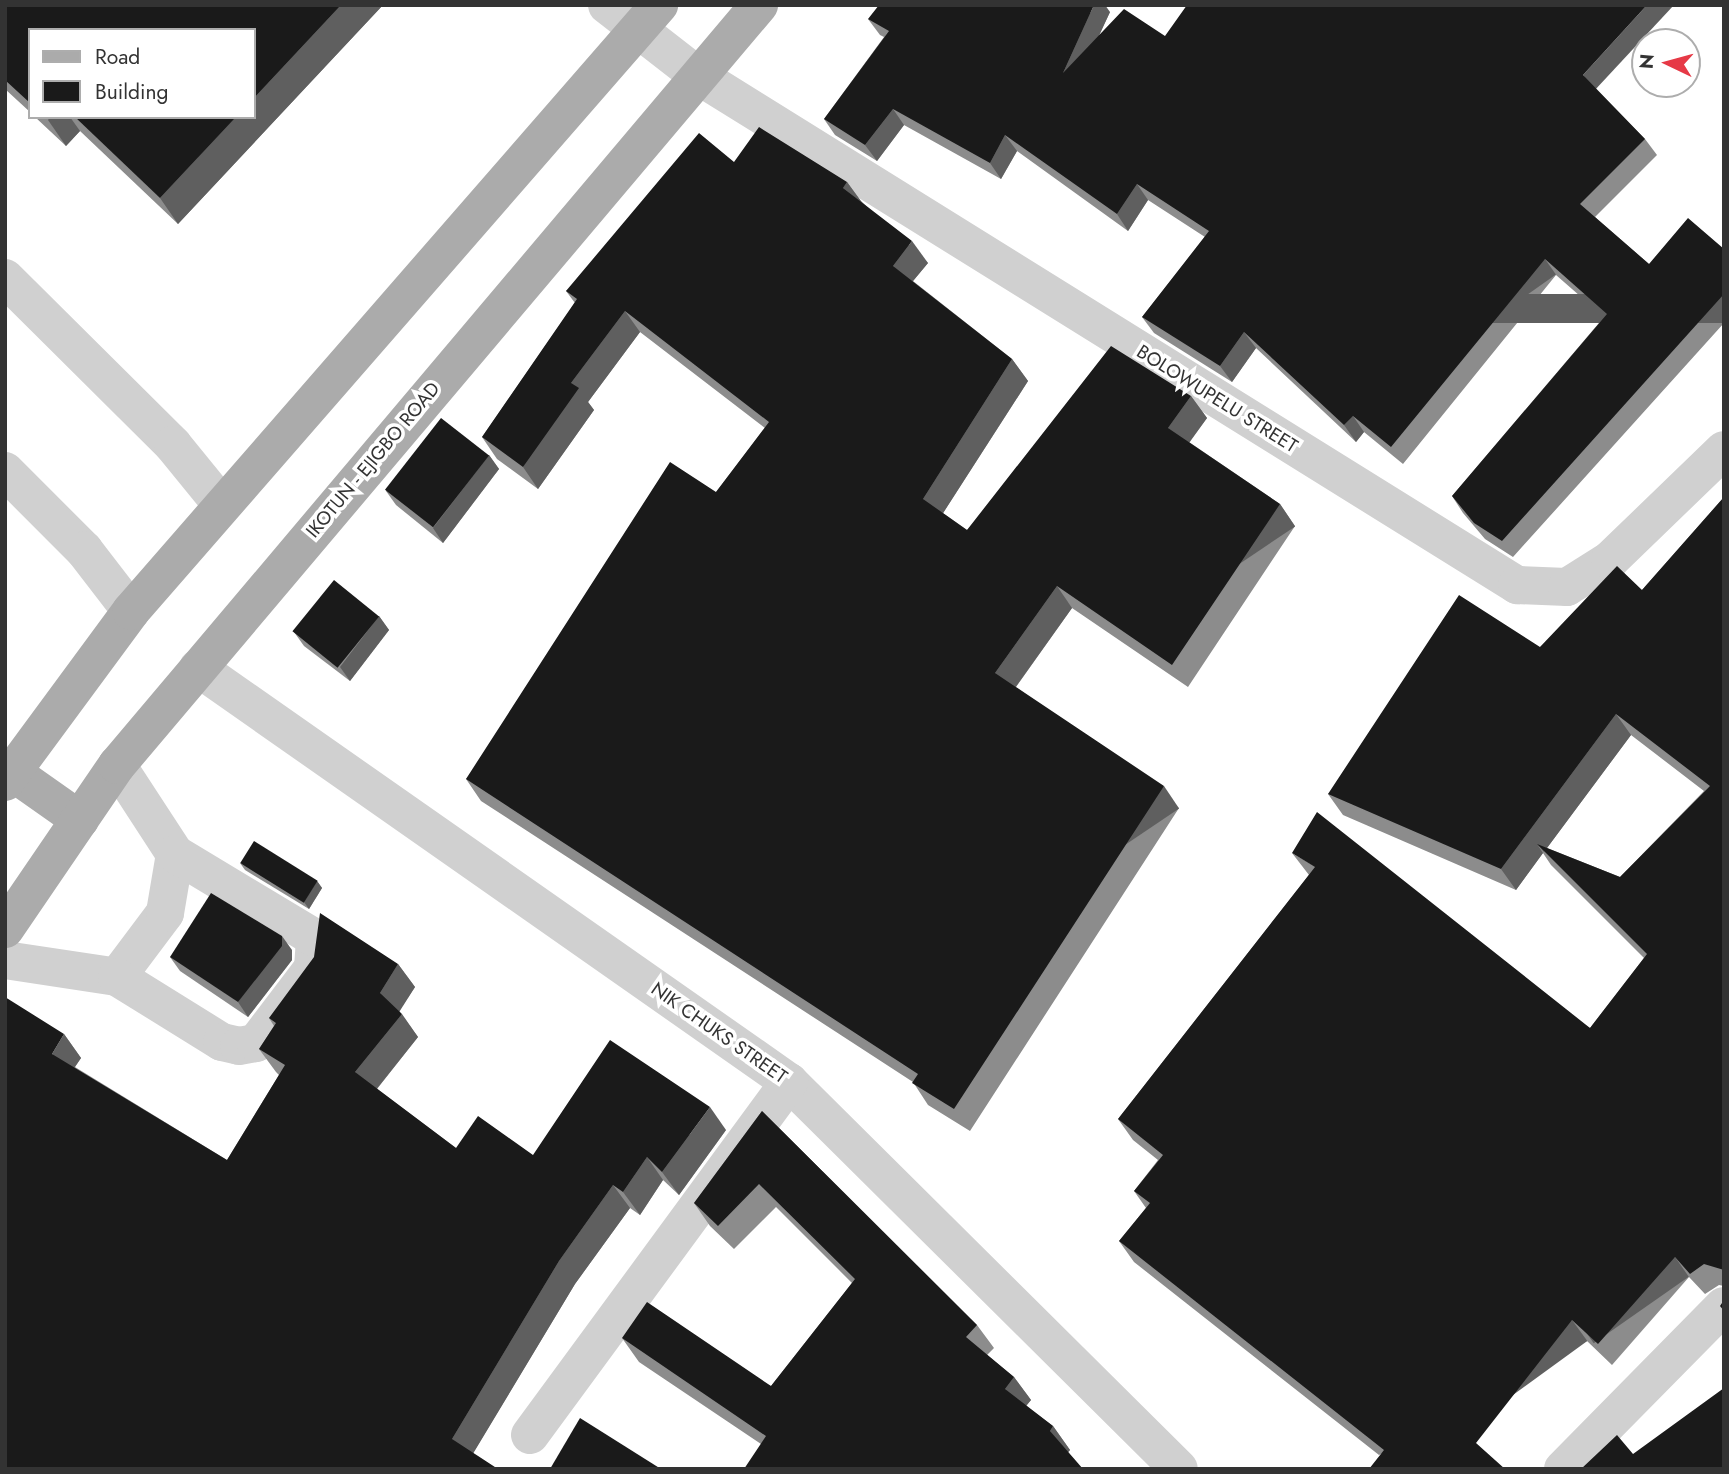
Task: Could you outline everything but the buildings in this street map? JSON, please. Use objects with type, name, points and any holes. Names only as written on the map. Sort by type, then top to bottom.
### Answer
[{"type":"main road","name":"IKOTUN - EJIGBO ROAD","points":[[5,929],[117,765],[697,75],[759,5]]},
{"type":"main road","points":[[80,820],[9,777],[131,611],[648,19]]},
{"type":"street","name":"BOLOWUPELU STREET","points":[[607,5],[648,19],[697,75],[1517,585],[1567,587],[1610,560],[1724,450]]},
{"type":"street","points":[[5,278],[173,445],[222,505]]},
{"type":"street","points":[[5,471],[85,550],[131,611]]},
{"type":"street","name":"NIK CHUKS STREET","points":[[198,668],[789,1082],[1179,1469]]},
{"type":"street","points":[[5,960],[117,977],[222,1042],[239,1046],[256,1043],[313,968],[315,938],[175,854],[117,765]]},
{"type":"street","points":[[117,977],[165,913],[175,854]]},
{"type":"street","points":[[530,1435],[789,1082]]},
{"type":"street","points":[[1563,1469],[1724,1306]]}]
